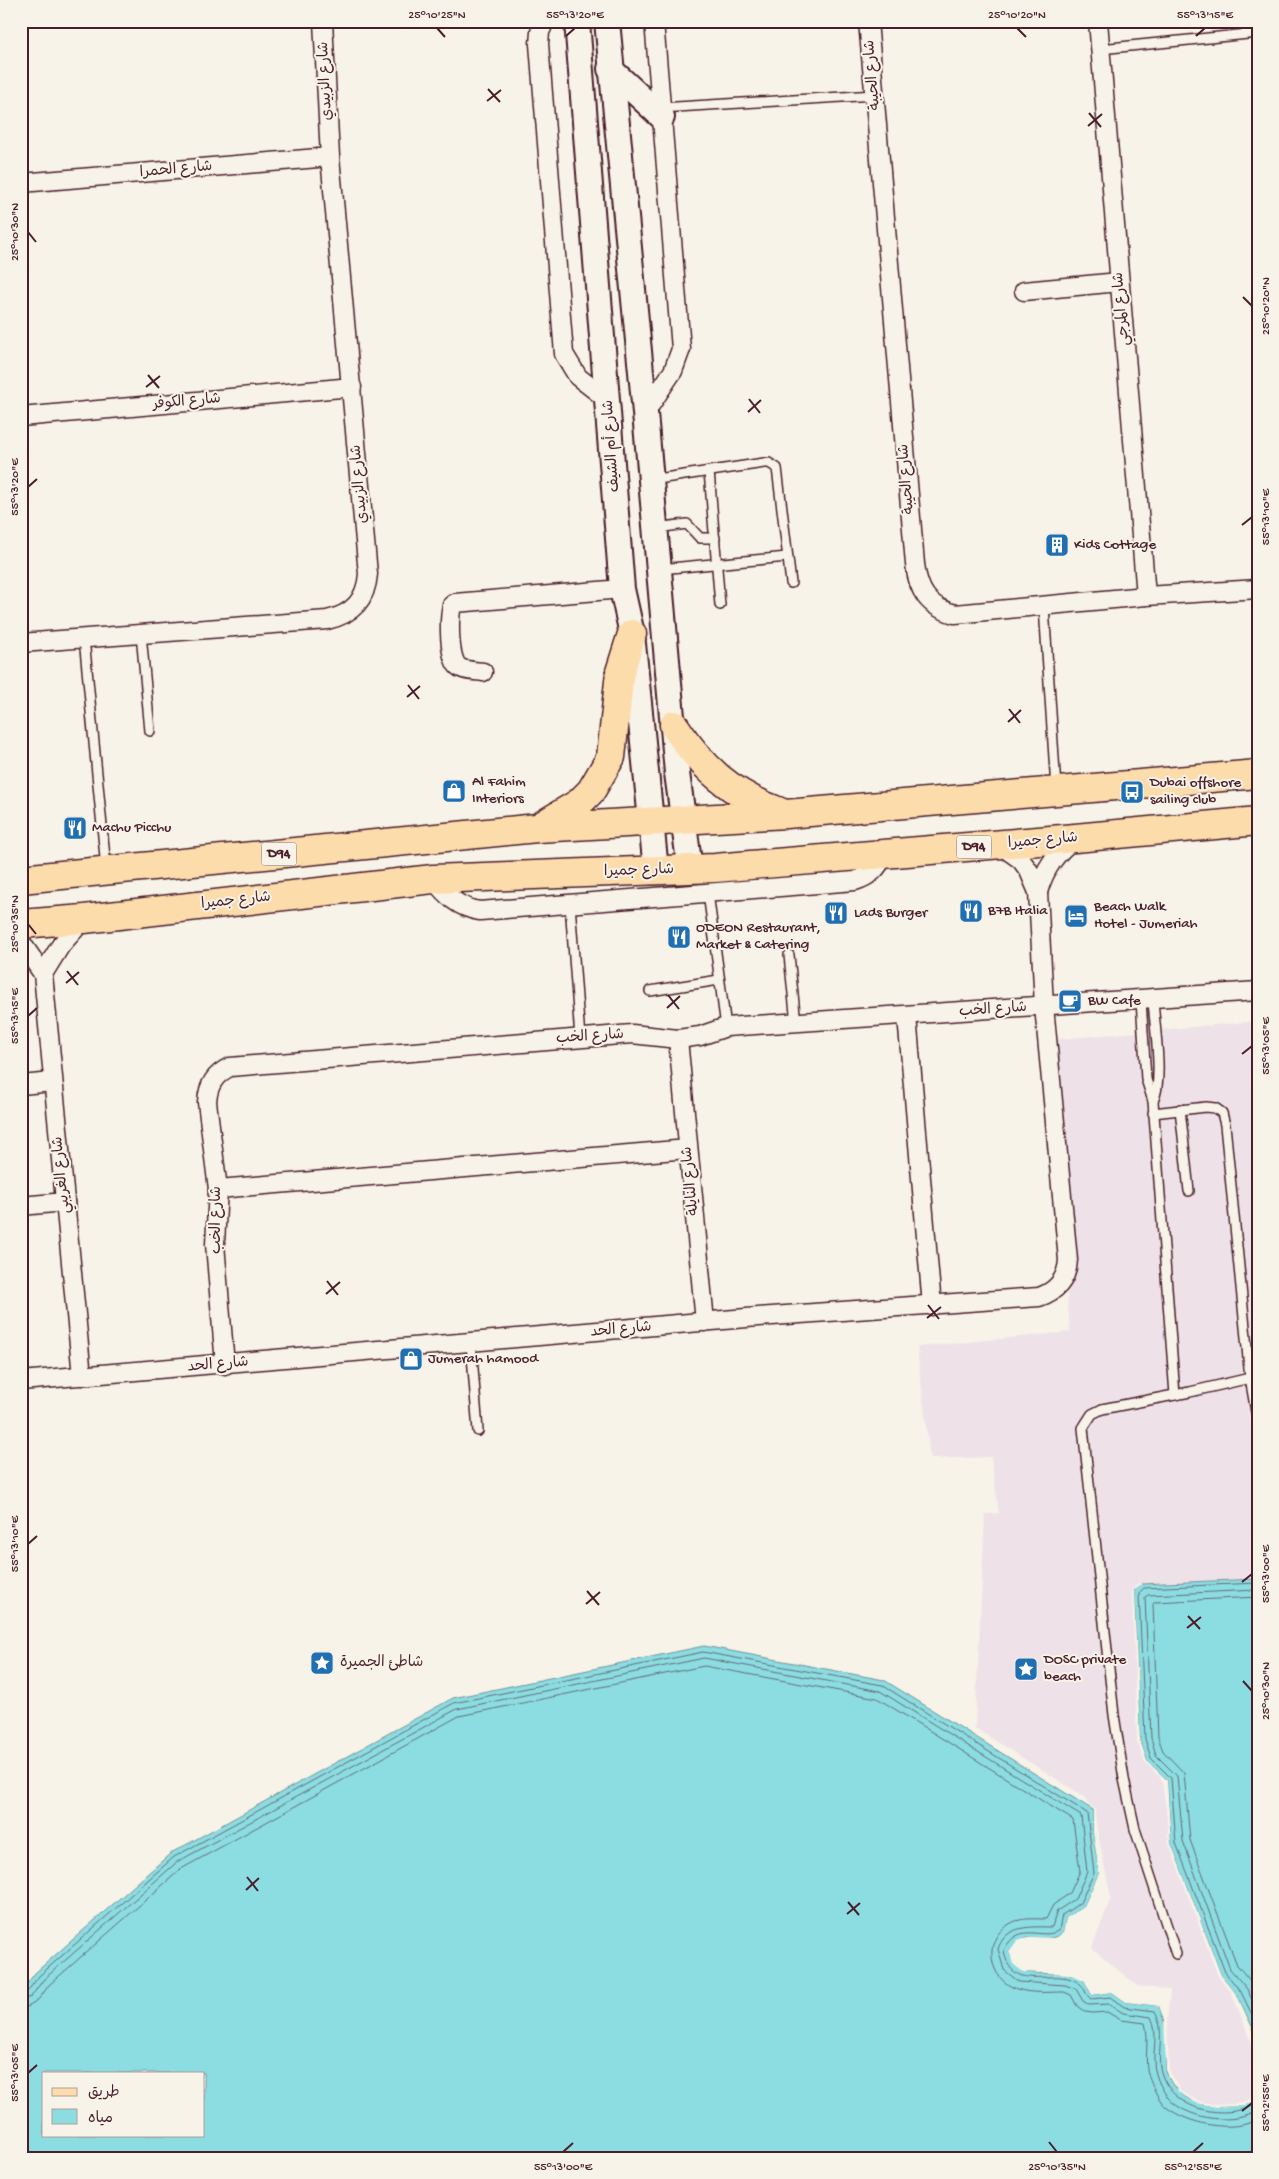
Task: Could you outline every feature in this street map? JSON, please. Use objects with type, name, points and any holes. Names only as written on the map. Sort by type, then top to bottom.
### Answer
[{"type":"main road","name":"شارع أم الشيف","points":[[577,21],[609,401],[622,589],[632,634],[656,870]]},
{"type":"main road","points":[[607,21],[610,69],[645,413],[683,820],[690,869]]},
{"type":"main road","points":[[610,69],[661,112]]},
{"type":"main road","points":[[537,828],[579,803],[591,791],[608,765],[614,737],[620,672],[632,634]]},
{"type":"main road","points":[[674,725],[690,750],[711,772],[726,784],[759,804],[786,814]]},
{"type":"main road","name":"D94","points":[[21,879],[537,828],[786,814],[1258,774]]},
{"type":"main road","name":"شارع جميرا","points":[[21,924],[84,919],[432,879],[690,869],[1000,845],[1258,821]]},
{"type":"street","name":"شارع الزبيدي","points":[[21,643],[327,620],[340,617],[352,610],[361,600],[367,588],[368,574],[352,387],[330,157],[323,21]]},
{"type":"street","points":[[545,21],[540,32],[539,44],[564,354],[578,378],[609,401]]},
{"type":"street","points":[[645,413],[674,371],[681,350],[654,21]]},
{"type":"street","name":"شارع الحيبة","points":[[868,21],[916,577],[920,588],[940,610],[955,614],[1146,596],[1258,589]]},
{"type":"street","name":"شارع المرجي","points":[[1098,21],[1146,596]]},
{"type":"street","name":"شارع الحمرا","points":[[21,183],[330,157]]},
{"type":"street","points":[[1024,291],[1119,282]]},
{"type":"street","name":"شارع الكوفر","points":[[21,417],[352,387]]},
{"type":"street","points":[[483,672],[460,669],[455,663],[452,650],[450,618],[452,605],[455,602],[622,589]]},
{"type":"street","points":[[1038,892],[1047,867],[1055,856],[1075,838]]},
{"type":"street","points":[[1000,845],[1021,860],[1029,871],[1038,892]]},
{"type":"street","points":[[432,879],[448,898],[457,904],[473,910],[855,881],[865,878],[874,872],[884,854]]},
{"type":"street","name":"شارع الحد","points":[[21,1381],[225,1365],[705,1322],[1039,1297],[1054,1290],[1065,1276],[1068,1260],[1044,1006],[1038,892]]},
{"type":"street","points":[[43,974],[61,945],[84,919]]},
{"type":"street","name":"شارع الغريبي","points":[[21,942],[43,974],[82,1376]]},
{"type":"street","name":"شارع الخب","points":[[225,1365],[215,1244],[218,1189],[208,1110],[208,1093],[216,1077],[230,1067],[638,1034],[678,1039],[700,1036],[726,1028],[1258,991]]},
{"type":"street","points":[[907,1016],[932,1306]]},
{"type":"street","name":"شارع النايلة","points":[[678,1039],[705,1322]]},
{"type":"street","points":[[21,1085],[53,1082]]},
{"type":"street","points":[[218,1189],[688,1149]]},
{"type":"street","points":[[21,1206],[65,1202]]},
{"type":"lane","points":[[1100,49],[1258,33]]},
{"type":"lane","points":[[661,112],[875,95]]},
{"type":"lane","points":[[651,480],[764,463],[774,465],[777,468],[791,583]]},
{"type":"lane","points":[[709,471],[720,605]]},
{"type":"lane","points":[[656,528],[687,524],[700,538],[715,538]]},
{"type":"lane","points":[[660,569],[788,557]]},
{"type":"lane","points":[[1044,607],[1056,790]]},
{"type":"lane","points":[[141,634],[150,731]]},
{"type":"lane","points":[[84,638],[106,871]]},
{"type":"lane","points":[[708,892],[726,1028]]},
{"type":"lane","points":[[570,904],[580,1038]]},
{"type":"lane","points":[[789,955],[796,1023]]},
{"type":"lane","points":[[650,991],[719,980]]},
{"type":"lane","points":[[1147,1000],[1146,1079],[1153,1100],[1175,1395]]},
{"type":"lane","points":[[1153,1113],[1206,1107],[1214,1108],[1222,1113],[1225,1125],[1250,1378],[1256,1412]]},
{"type":"lane","points":[[1180,1109],[1189,1191]]},
{"type":"lane","points":[[471,1343],[478,1431]]},
{"type":"lane","points":[[1176,1954],[1135,1829],[1124,1779],[1114,1715],[1082,1438],[1083,1428],[1092,1414],[1102,1409],[1250,1378]]},
{"type":"shaded area","points":[[1258,1021],[1258,1579],[1142,1584],[1134,1590],[1171,1843],[1258,2058],[1258,2094],[1244,2106],[1216,2107],[1196,2103],[1178,2092],[1166,2070],[1166,2032],[1170,1990],[1137,1986],[1092,1948],[1111,1898],[1093,1810],[1085,1797],[975,1728],[985,1514],[999,1513],[991,1457],[930,1459],[917,1347],[1070,1332],[1048,1040]]},
{"type":"water","points":[[1258,1579],[1258,2039],[1237,1995],[1221,1975],[1171,1843],[1167,1780],[1147,1761],[1140,1740],[1134,1590],[1142,1584]]},
{"type":"water","points":[[704,1646],[884,1680],[1093,1810],[1093,1832],[1099,1873],[1084,1906],[1066,1918],[1063,1933],[1056,1937],[1023,1939],[1016,1943],[1009,1951],[1013,1960],[1018,1967],[1031,1973],[1067,1974],[1084,1980],[1092,1995],[1112,1992],[1126,2002],[1159,2006],[1164,2021],[1166,2037],[1166,2071],[1176,2089],[1192,2100],[1212,2106],[1240,2106],[1253,2100],[1258,2094],[1258,2158],[21,2158],[21,1992],[35,1973],[171,1853],[453,1698]]},
{"type":"pier","points":[[1138,1583],[1142,1584],[1134,1590],[1140,1740],[1147,1761],[1167,1780],[1171,1843],[1221,1975],[1237,1995],[1258,2042],[1235,1996],[1218,1976],[1169,1844],[1164,1781],[1145,1762],[1137,1741],[1132,1590]]},
{"type":"pier","points":[[1093,1807],[1095,1810],[1102,1874],[1087,1907],[1068,1920],[1065,1935],[1057,1941],[1033,1939],[1019,1943],[1012,1951],[1015,1962],[1024,1969],[1068,1971],[1085,1977],[1093,1992],[1112,1989],[1126,2000],[1161,2004],[1167,2019],[1169,2070],[1180,2091],[1197,2101],[1216,2105],[1243,2103],[1254,2097],[1258,2091],[1256,2099],[1244,2106],[1216,2107],[1196,2103],[1178,2092],[1166,2070],[1164,2019],[1159,2006],[1126,2002],[1112,1992],[1092,1995],[1084,1980],[1068,1974],[1023,1972],[1013,1964],[1009,1951],[1018,1940],[1033,1937],[1055,1938],[1063,1933],[1066,1918],[1084,1906],[1099,1873],[1093,1832]]},
{"type":"place","name":"Kids Cottage","points":[[1057,545]]},
{"type":"place","name":"Al Fahim Interiors","points":[[454,791]]},
{"type":"place","name":"Dubai offshore sailing club","points":[[1132,792]]},
{"type":"place","name":"Machu Picchu","points":[[75,828]]},
{"type":"place","name":"B7B Italia","points":[[971,911]]},
{"type":"place","name":"Lads Burger","points":[[836,913]]},
{"type":"place","name":"Beach Walk Hotel - Jumeriah","points":[[1076,916]]},
{"type":"place","name":"ODEON Restaurant, Market & Catering","points":[[679,937]]},
{"type":"place","name":"BW Cafe","points":[[1070,1001]]},
{"type":"place","name":"Jumerah hamood","points":[[411,1359]]},
{"type":"place","name":"شاطئ الجميرة","points":[[322,1663]]},
{"type":"place","name":"DOSC private beach","points":[[1026,1669]]}]
